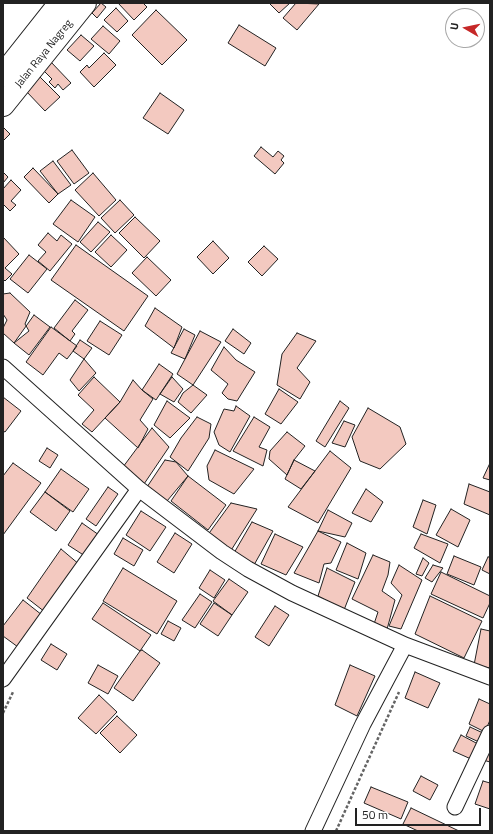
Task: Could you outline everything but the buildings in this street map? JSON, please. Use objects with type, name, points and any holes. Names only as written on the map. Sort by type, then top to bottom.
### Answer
[{"type":"highway","name":"Jalan Raya Nagreg","points":[[3,75],[60,3]]},
{"type":"highway","name":"Jalan Raya Nagreg","points":[[3,105],[85,3]]},
{"type":"street","points":[[3,367],[139,489],[222,552],[248,569],[292,593],[405,645],[490,677]]},
{"type":"street","points":[[3,679],[139,489]]},
{"type":"street","points":[[313,831],[364,724],[405,645]]},
{"type":"street","points":[[455,807],[490,734]]},
{"type":"path","points":[[3,713],[11,695]]},
{"type":"path","points":[[336,831],[390,715]]}]
